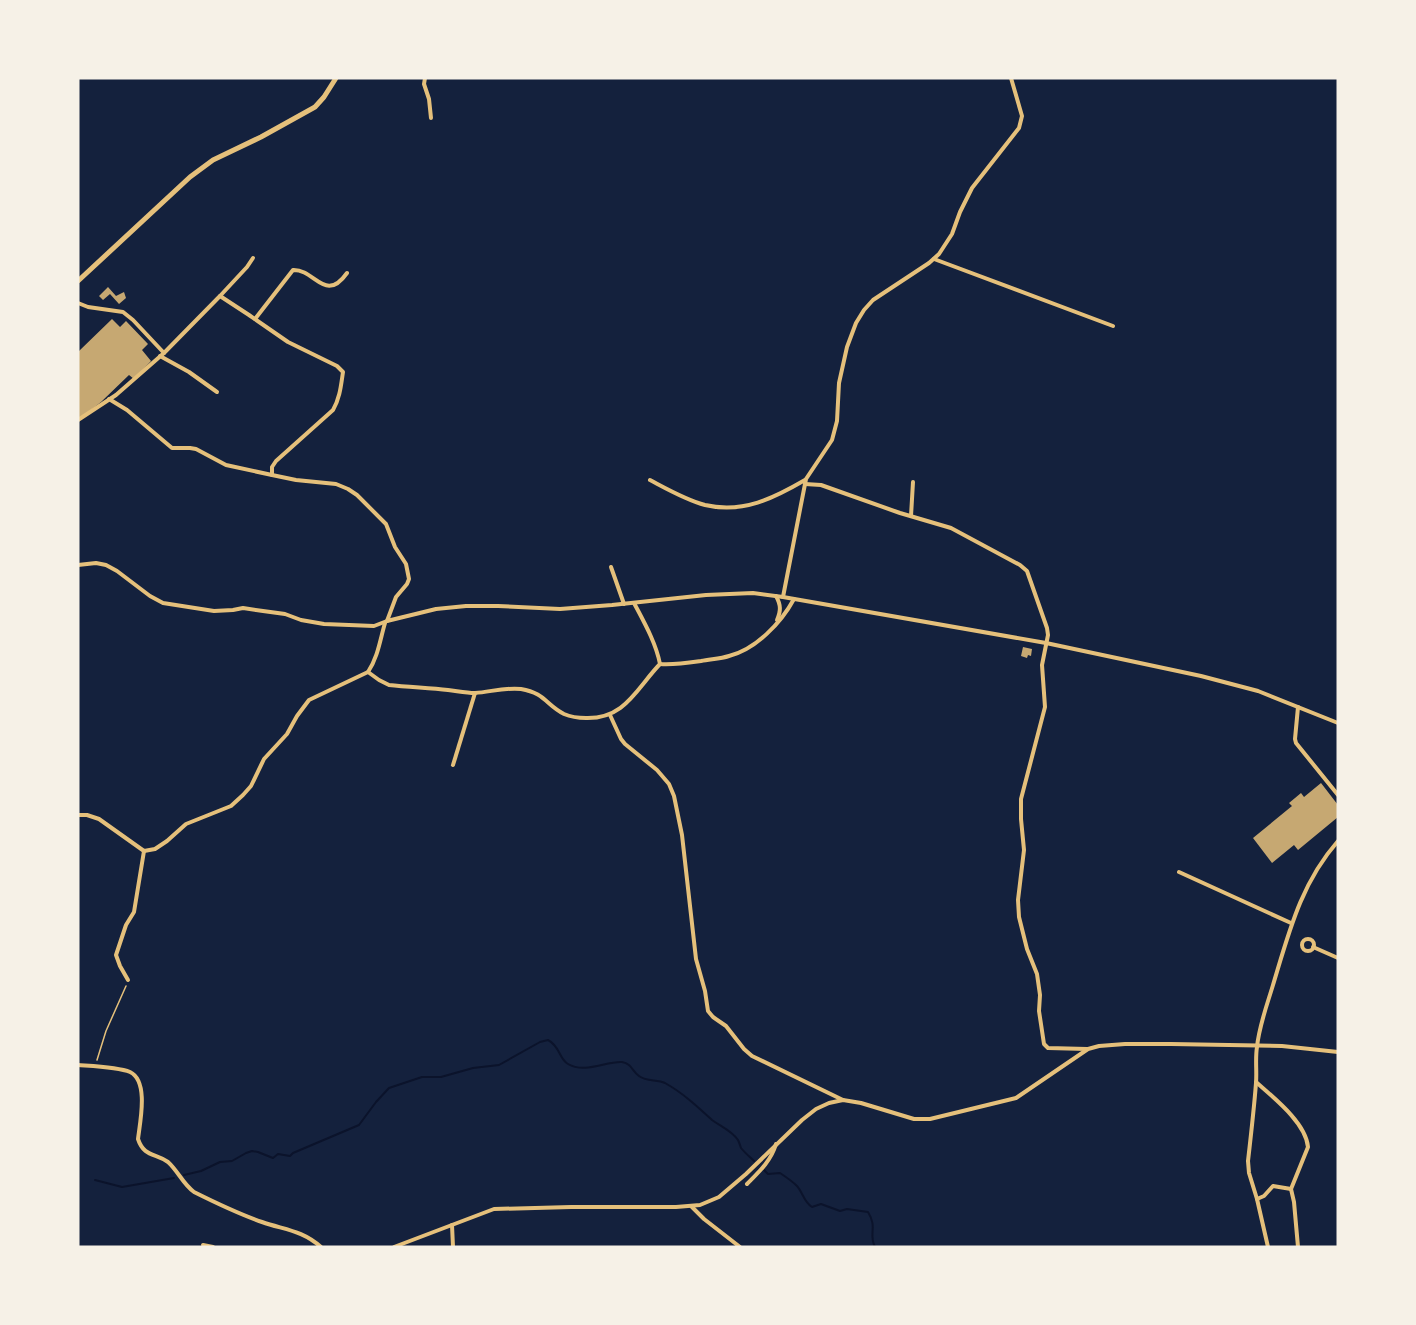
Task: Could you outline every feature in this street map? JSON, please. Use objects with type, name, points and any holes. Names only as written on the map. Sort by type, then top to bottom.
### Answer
[{"type":"main road","points":[[78,281],[190,177],[213,160],[315,107],[336,78]]},
{"type":"street","points":[[425,78],[424,84],[429,99],[431,118]]},
{"type":"street","points":[[783,597],[806,482],[832,440],[837,421],[843,365],[856,323],[873,300],[934,259],[952,234],[972,188],[1019,128],[1022,116],[1011,78]]},
{"type":"street","points":[[78,420],[109,399],[160,356],[220,296],[253,258]]},
{"type":"street","points":[[934,259],[1113,326]]},
{"type":"street","points":[[255,319],[294,270],[327,286],[335,285],[347,273]]},
{"type":"street","points":[[220,296],[288,342],[338,366],[343,372],[340,391],[333,410],[276,461],[272,467],[272,476]]},
{"type":"street","points":[[78,303],[88,307],[123,312],[164,352]]},
{"type":"street","points":[[160,356],[218,392]]},
{"type":"street","points":[[78,815],[99,819],[144,851],[155,849],[186,824],[231,806],[251,786],[264,759],[287,734],[309,700],[368,672],[373,664],[396,597],[409,579],[406,564],[395,547],[386,524],[348,489],[336,484],[272,476],[226,465],[196,449],[172,448],[127,410],[109,399]]},
{"type":"street","points":[[650,480],[705,505],[729,508],[752,505],[806,482],[821,485],[951,528],[1027,571],[1048,635],[1042,665],[1045,707],[1021,799],[1024,850],[1018,900],[1027,949],[1037,974],[1040,994],[1039,1011],[1044,1044],[1048,1048],[1088,1049],[1125,1044],[1282,1046],[1338,1052]]},
{"type":"street","points":[[911,516],[913,482]]},
{"type":"street","points":[[78,566],[96,563],[106,565],[163,603],[214,610],[243,608],[263,610],[285,614],[301,621],[324,624],[374,626],[436,609],[466,606],[560,609],[706,595],[753,593],[1046,643],[1201,676],[1258,691],[1338,723]]},
{"type":"street","points":[[611,567],[624,604]]},
{"type":"street","points":[[774,625],[780,611],[780,604],[776,596]]},
{"type":"street","points":[[660,664],[674,665],[730,656],[759,641],[789,609],[794,599]]},
{"type":"street","points":[[634,603],[660,664]]},
{"type":"street","points":[[368,672],[389,685],[475,693],[519,689],[543,697],[564,714],[578,718],[593,718],[609,715],[624,706],[660,664]]},
{"type":"street","points":[[453,765],[475,693]]},
{"type":"street","points":[[1299,707],[1294,740],[1338,795]]},
{"type":"street","points":[[609,715],[625,744],[657,770],[669,784],[678,812],[696,959],[708,1011],[726,1026],[752,1056],[843,1100],[914,1119],[930,1119],[1016,1098],[1088,1049]]},
{"type":"street","points":[[1268,1247],[1248,1161],[1256,1082],[1257,1046],[1291,923],[1314,873],[1338,841]]},
{"type":"street","points":[[128,980],[116,955],[126,925],[134,912],[144,851]]},
{"type":"street","points":[[1179,872],[1291,923]]},
{"type":"street","points":[[1313,947],[1338,958]]},
{"type":"street","points":[[78,1065],[131,1072],[138,1080],[142,1092],[138,1139],[140,1146],[145,1152],[168,1163],[187,1187],[263,1222],[301,1234],[321,1247]]},
{"type":"street","points":[[1256,1082],[1292,1114],[1308,1141],[1308,1147],[1291,1189],[1298,1247]]},
{"type":"street","points":[[394,1247],[494,1209],[700,1205],[718,1197],[746,1174],[816,1109],[843,1100]]},
{"type":"street","points":[[747,1184],[773,1154],[776,1144]]},
{"type":"street","points":[[1257,1199],[1264,1196],[1273,1186],[1291,1189]]},
{"type":"street","points":[[691,1206],[740,1247]]},
{"type":"street","points":[[452,1225],[453,1247]]},
{"type":"street","points":[[203,1245],[213,1247]]},
{"type":"path","points":[[96,1067],[106,1031],[128,980]]},
{"type":"building","points":[[108,287],[116,296],[124,292],[126,298],[119,304],[110,294],[103,300],[99,296]]},
{"type":"building","points":[[112,319],[120,327],[126,321],[148,344],[142,350],[151,361],[134,379],[129,375],[78,420],[78,352]]},
{"type":"building","points":[[1023,647],[1032,649],[1031,656],[1028,655],[1027,658],[1021,656]]},
{"type":"building","points":[[1321,783],[1338,805],[1338,817],[1298,850],[1294,845],[1272,863],[1253,838],[1292,806],[1289,803],[1301,793],[1304,797]]},
{"type":"waterway","points":[[184,1175],[201,1171],[220,1162],[232,1161],[252,1151],[273,1158],[278,1154],[290,1156],[359,1125],[389,1088],[422,1077],[441,1077],[473,1068],[499,1065],[540,1042],[548,1040],[555,1046],[565,1062],[575,1067],[622,1062],[628,1064],[642,1078],[665,1083],[733,1134],[741,1148],[754,1161]]},
{"type":"waterway","points":[[764,1170],[768,1174],[780,1173],[791,1181],[812,1207],[821,1204],[840,1211],[847,1209],[868,1212],[872,1222],[872,1238],[875,1247]]},
{"type":"waterway","points":[[95,1180],[122,1187],[174,1178]]}]
